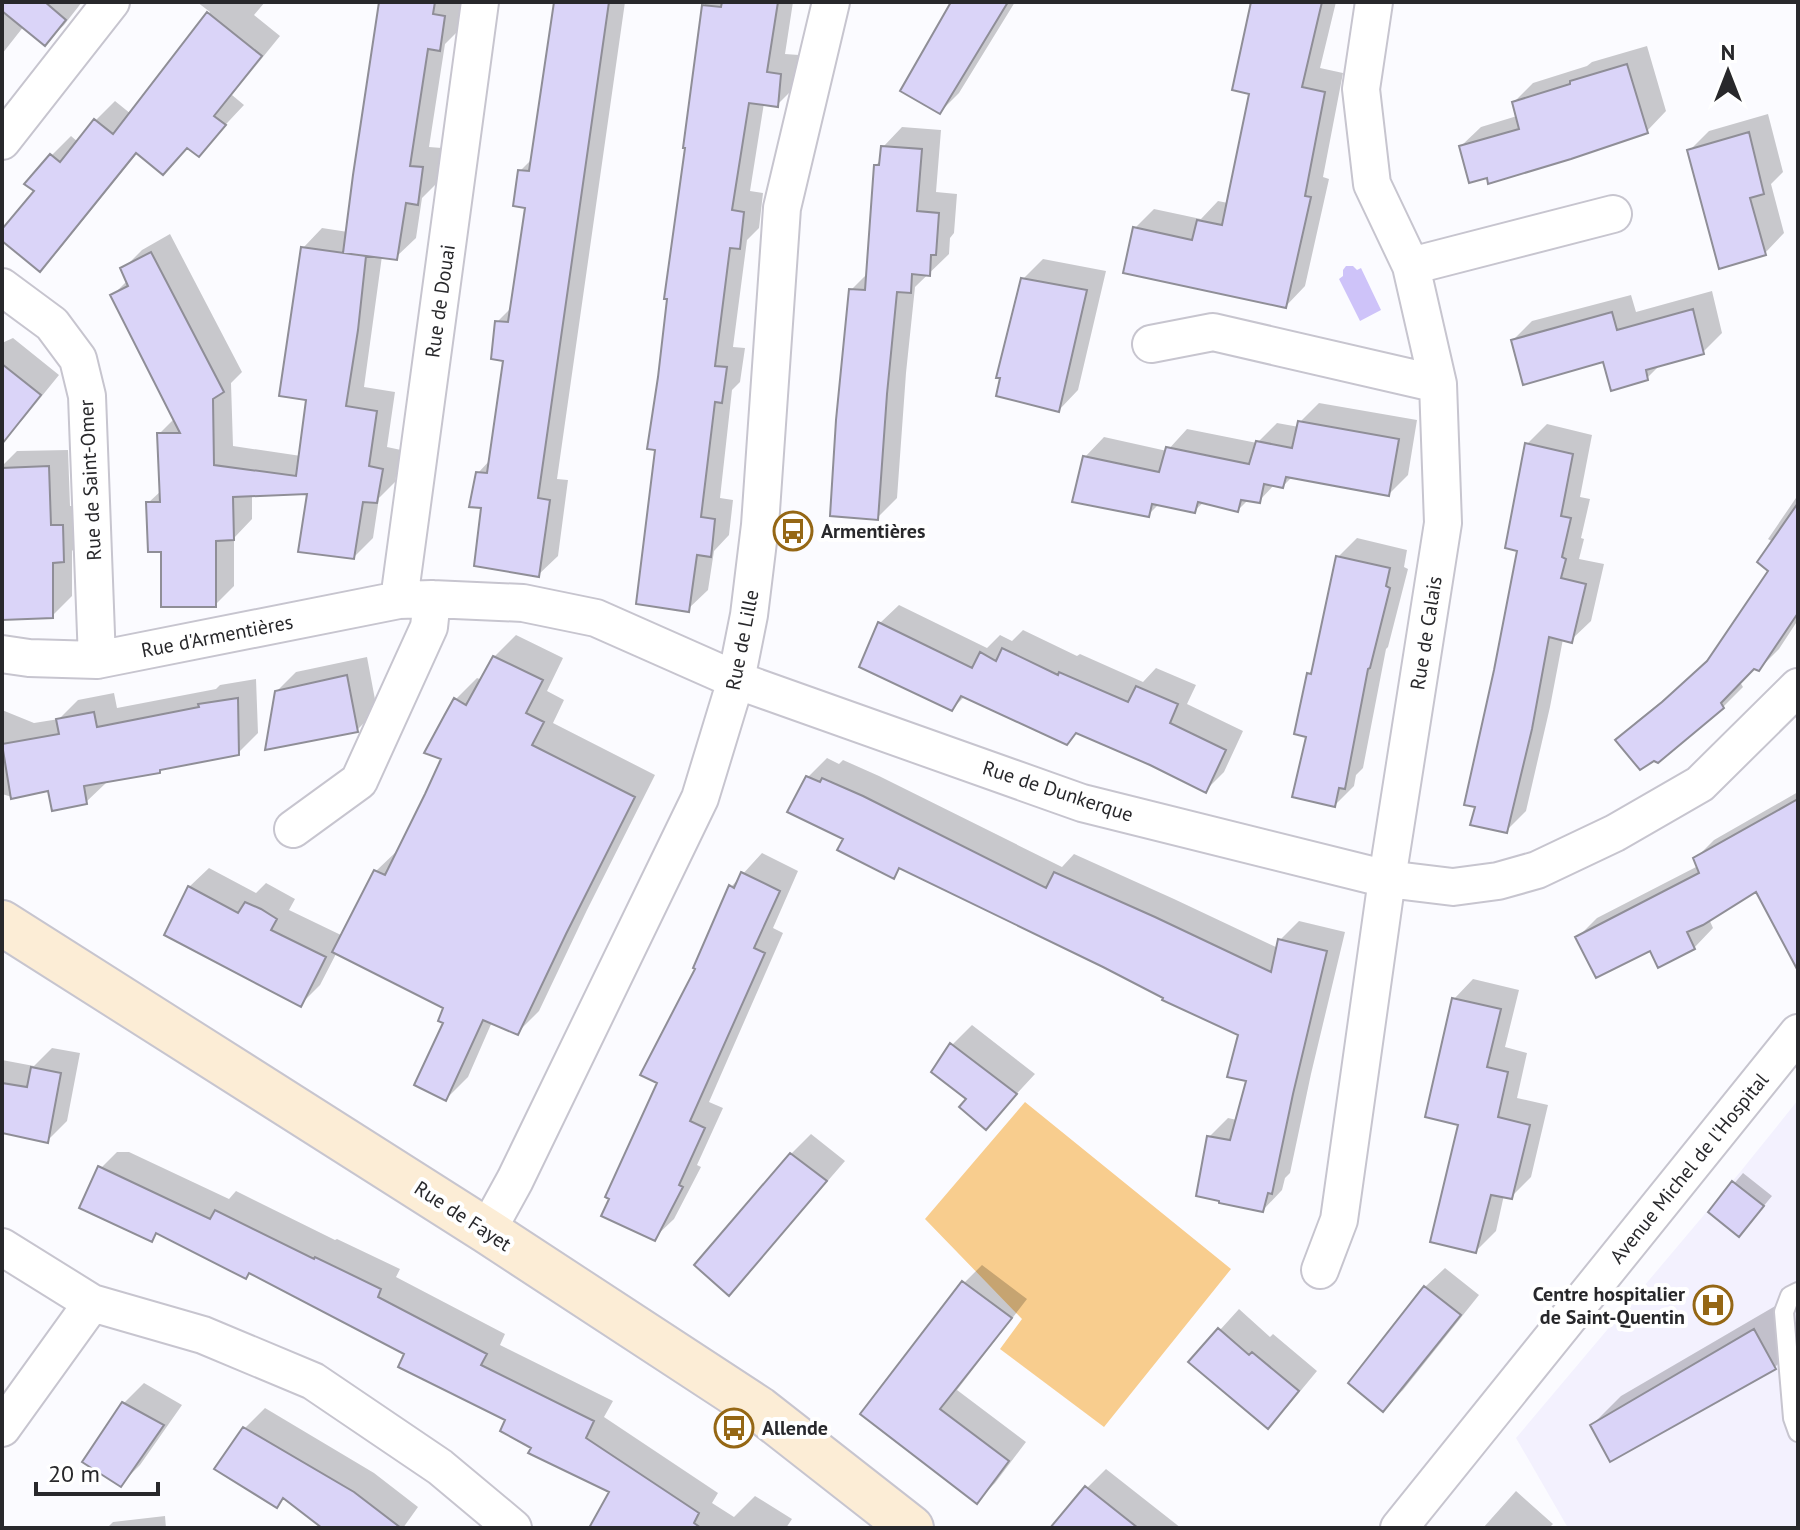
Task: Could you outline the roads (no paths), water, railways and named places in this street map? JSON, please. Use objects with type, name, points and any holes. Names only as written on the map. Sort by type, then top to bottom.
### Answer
[{"type":"main road","name":"Rue de Fayet","points":[[2,923],[487,1231],[759,1409],[911,1528]]},
{"type":"street","points":[[2,141],[111,2]]},
{"type":"street","name":"Rue de Douai","points":[[416,599],[480,2]]},
{"type":"street","name":"Rue de Lille","points":[[487,1231],[536,1138],[700,798],[736,680],[749,615],[760,525],[782,208],[831,2]]},
{"type":"street","name":"Rue de Calais","points":[[1374,2],[1361,89],[1372,184],[1411,266],[1438,384],[1443,523],[1387,879]]},
{"type":"street","points":[[1411,266],[1613,214]]},
{"type":"street","name":"Rue de Saint-Omer","points":[[2,287],[52,324],[78,359],[87,396],[97,660]]},
{"type":"street","points":[[1151,344],[1213,332],[1438,384]]},
{"type":"street","points":[[293,829],[359,781],[429,627],[416,599]]},
{"type":"street","name":"Rue d'Armentières","points":[[2,654],[97,660],[416,599],[523,603],[596,618],[736,680]]},
{"type":"street","name":"Rue de Dunkerque","points":[[736,680],[1082,803],[1387,879],[1453,887],[1498,881],[1537,870],[1615,833],[1700,784],[1798,687]]},
{"type":"street","points":[[1320,1270],[1339,1220],[1387,879]]},
{"type":"street","name":"Avenue Michel de l'Hospital","points":[[1399,1528],[1798,1033]]},
{"type":"street","points":[[2,1247],[92,1303],[203,1335],[313,1381],[440,1467],[513,1528]]},
{"type":"street","points":[[2,1428],[92,1303]]},
{"type":"lane","points":[[1798,1292],[1790,1296],[1784,1312],[1793,1418],[1798,1432]]},
{"type":"place","name":"Armentières","points":[[793,531]]},
{"type":"place","name":"Centre hospitalier de Saint-Quentin","points":[[1713,1305]]},
{"type":"place","name":"Allende","points":[[734,1428]]}]
